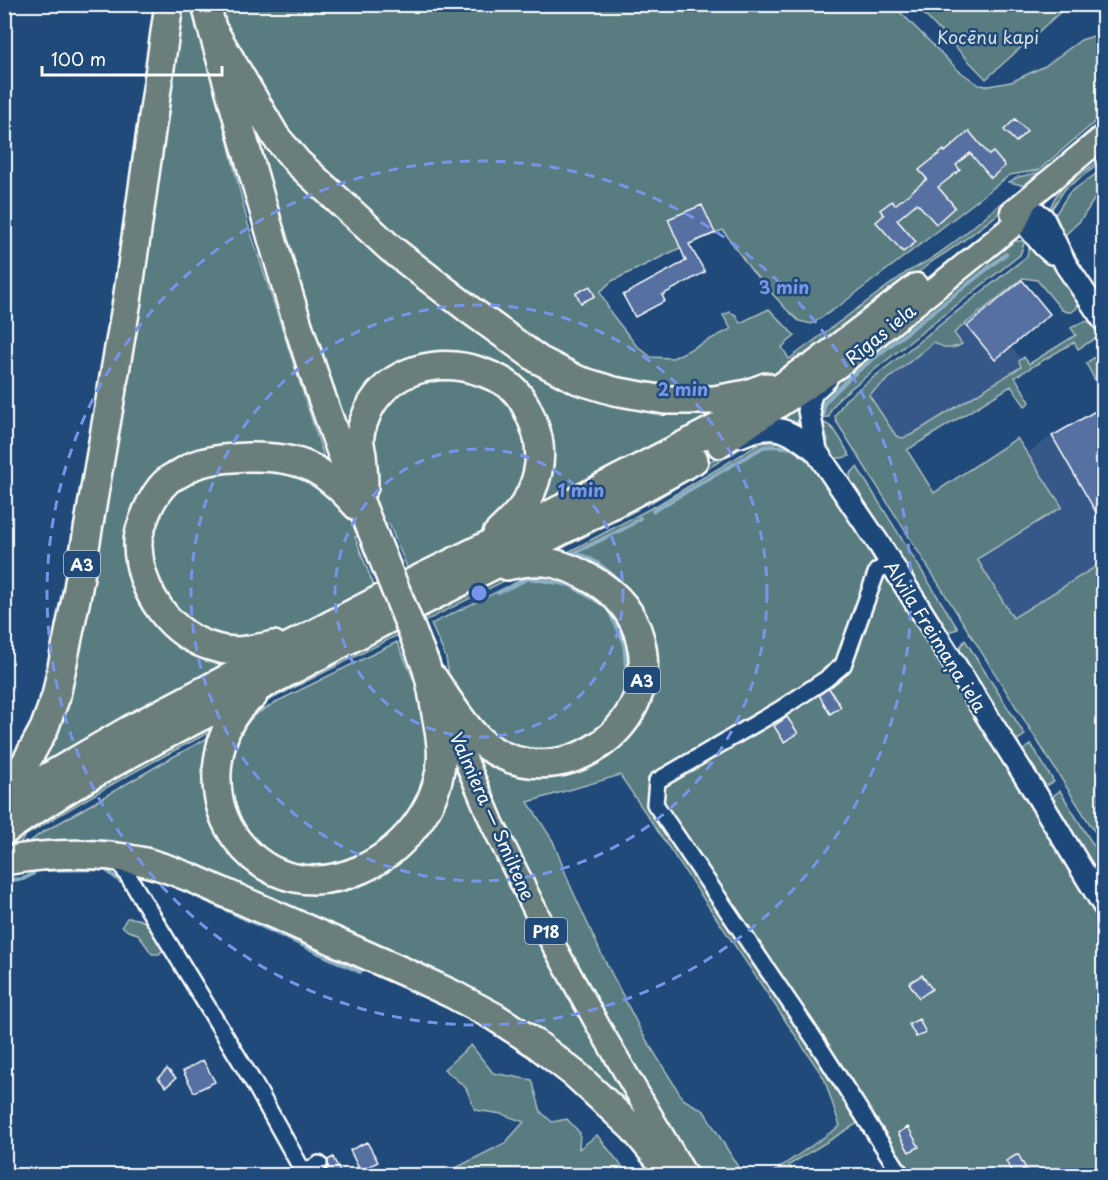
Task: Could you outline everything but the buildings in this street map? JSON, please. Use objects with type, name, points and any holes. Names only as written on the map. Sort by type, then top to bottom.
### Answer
[{"type":"highway","name":"A3","points":[[4,790],[20,772],[44,729],[56,696],[79,582],[127,301],[169,4]]},
{"type":"highway","name":"A3","points":[[209,16],[279,266],[328,416],[369,525],[427,667],[482,743],[496,752],[530,762],[547,763],[579,756],[604,741],[615,732],[638,697],[644,663],[638,631],[632,618],[612,592],[581,573],[560,564],[542,561],[524,562],[431,597]]},
{"type":"highway","points":[[209,16],[276,137],[298,163],[390,248],[539,360],[579,380],[614,391],[665,400],[714,400],[747,394],[806,370]]},
{"type":"highway","points":[[369,525],[359,438],[364,419],[373,402],[389,384],[428,366],[450,365],[476,370],[499,378],[516,392],[537,432],[540,448],[535,485],[519,512],[486,546]]},
{"type":"highway","points":[[4,805],[129,730],[302,639],[717,428],[771,395],[806,370]]},
{"type":"highway","name":"A3","points":[[4,831],[77,783],[128,754],[633,495],[719,446]]},
{"type":"highway","points":[[302,639],[244,651],[217,649],[196,641],[178,629],[154,602],[143,575],[138,545],[141,527],[150,503],[167,481],[195,465],[227,458],[265,457],[309,465],[322,473],[339,486],[369,525]]},
{"type":"highway","points":[[339,645],[246,701],[228,725],[219,752],[217,793],[224,819],[232,834],[249,854],[262,864],[286,876],[302,879],[336,879],[366,868],[386,855],[419,820],[435,790],[441,763],[440,738],[427,667]]},
{"type":"highway","points":[[4,861],[47,855],[91,854],[141,861],[189,877],[410,974],[495,1017],[576,1075],[633,1128],[673,1176]]},
{"type":"main road","name":"Rīgas iela","points":[[806,370],[1023,204],[1104,136]]},
{"type":"main road","name":"Rīgas iela","points":[[719,446],[839,366],[1015,224],[1023,204]]},
{"type":"main road","name":"Valmiera — Smiltene","points":[[427,667],[493,825],[544,928],[686,1176]]},
{"type":"street","points":[[1023,204],[1029,228],[1044,246],[1066,265],[1104,321]]},
{"type":"street","name":"Alvila Freimaņa iela","points":[[839,366],[812,392],[808,404],[816,451],[879,544],[1104,906]]},
{"type":"street","points":[[719,446],[765,428],[782,429],[816,451]]},
{"type":"street","points":[[890,562],[877,571],[843,665],[779,710],[657,781],[655,804],[815,1040],[902,1176]]},
{"type":"street","points":[[116,856],[255,1085],[304,1173],[319,1164]]},
{"type":"shaded area","points":[[1018,275],[1022,281],[967,326],[994,360],[1011,346],[1027,367],[895,449],[861,401]]},
{"type":"shaded area","points":[[1052,436],[1103,526],[1103,562],[1004,624],[928,503],[1024,455]]},
{"type":"green space","points":[[179,5],[190,5],[214,86],[248,224],[325,460],[272,449],[165,471],[138,592],[236,661],[34,770]]},
{"type":"green space","points":[[219,5],[893,5],[958,70],[979,85],[989,86],[1011,82],[1045,66],[1081,40],[1103,33],[1103,115],[1039,170],[1010,175],[839,306],[812,324],[799,321],[786,309],[751,270],[723,230],[612,281],[600,292],[611,313],[635,344],[651,357],[673,358],[731,329],[723,315],[730,312],[736,315],[740,323],[769,309],[795,336],[782,347],[789,359],[907,272],[944,250],[1001,203],[1005,202],[1007,205],[794,369],[761,383],[726,392],[634,387],[582,369],[531,339],[335,189],[275,129],[233,47]]},
{"type":"green space","name":"Kocēnu kapi","points":[[915,5],[1068,5],[986,79]]},
{"type":"green space","points":[[1103,119],[1103,125],[1033,185],[1026,186],[1009,182],[1018,177],[1042,172]]},
{"type":"green space","points":[[260,135],[546,372],[710,412],[707,416],[639,454],[538,507],[536,410],[425,357],[348,438],[257,140]]},
{"type":"green space","points":[[1103,158],[1103,161],[1065,189],[1049,213],[1052,203],[1063,187]]},
{"type":"green space","points":[[1103,169],[1103,190],[1080,221],[1064,236],[1096,291],[1093,293],[1052,220],[1069,193]]},
{"type":"green space","points":[[1013,241],[1025,241],[1020,255],[840,397],[831,409],[829,417],[814,418],[815,408],[826,385],[998,250]]},
{"type":"green space","points":[[1032,243],[1053,263],[1077,296],[1077,308],[1072,312],[1062,310],[1037,280],[1023,278],[954,333],[962,344],[948,348],[934,342],[869,395],[896,436],[903,438],[1021,367],[1019,361],[1024,357],[1029,364],[1076,335],[1071,328],[1076,325],[1090,322],[1100,331],[1098,337],[1078,349],[1074,342],[1015,377],[1030,402],[1025,406],[1011,386],[907,450],[934,493],[1017,438],[1061,505],[1062,507],[977,559],[1013,618],[1103,562],[1103,845],[836,421],[835,416],[845,400],[1026,257]]},
{"type":"green space","points":[[1103,352],[1103,396],[1086,363]]},
{"type":"green space","points":[[438,372],[497,388],[523,418],[532,458],[526,485],[485,532],[409,572],[389,524],[381,526],[367,483],[365,439],[386,397]]},
{"type":"green space","points":[[799,401],[802,418],[790,427],[776,417]]},
{"type":"green space","points":[[821,422],[835,431],[850,456],[834,458],[826,449]]},
{"type":"green space","points":[[759,436],[647,505],[648,497],[731,449]]},
{"type":"green space","points":[[761,443],[788,444],[813,459],[1103,917],[1103,1175],[909,1175],[861,1121],[789,1165],[795,1175],[769,1175],[840,1126],[824,1078],[620,775],[528,802],[553,841],[601,953],[642,1033],[683,1099],[704,1111],[743,1175],[702,1175],[674,1141],[544,901],[495,803],[473,753],[524,771],[629,729],[646,630],[559,555],[659,504]]},
{"type":"green space","points":[[232,466],[309,473],[355,520],[361,535],[355,537],[375,589],[291,632],[253,641],[197,633],[171,610],[156,581],[148,536],[168,494],[188,479]]},
{"type":"green space","points":[[857,467],[958,629],[951,631],[943,629],[851,484],[850,474]]},
{"type":"green space","points":[[626,510],[637,510],[561,549],[554,548]]},
{"type":"green space","points":[[519,570],[512,577],[262,704],[254,704],[496,578]]},
{"type":"green space","points":[[551,570],[562,570],[625,619],[635,669],[626,701],[595,739],[563,752],[525,754],[498,744],[451,688],[446,658],[431,624],[527,577],[534,574],[543,577]]},
{"type":"green space","points":[[965,640],[1025,735],[1019,739],[1012,739],[959,653]]},
{"type":"green space","points":[[397,642],[420,694],[431,738],[432,773],[392,839],[362,859],[323,871],[286,865],[248,840],[235,820],[224,764],[238,736],[253,716],[276,702]]},
{"type":"green space","points":[[219,719],[218,728],[120,780],[25,836],[21,842],[22,850],[5,853],[5,843],[32,824]]},
{"type":"green space","points":[[215,734],[210,809],[297,887],[422,832],[455,770],[545,956],[644,1127],[588,1071],[272,903],[27,849],[28,843],[40,834]]},
{"type":"green space","points":[[1031,744],[1054,782],[1044,787],[1039,784],[1022,756],[1022,751]]},
{"type":"green space","points":[[1060,791],[1103,861],[1103,888],[1051,800]]},
{"type":"green space","points":[[127,918],[141,920],[150,927],[163,950],[159,954],[152,954],[138,934],[122,926]]},
{"type":"green space","points":[[471,1045],[493,1073],[532,1080],[541,1112],[552,1122],[567,1119],[580,1133],[579,1149],[597,1135],[629,1175],[442,1175],[505,1143],[524,1122],[502,1114],[475,1110],[466,1088],[444,1069]]},
{"type":"waterway","points":[[823,418],[824,403],[849,378],[1006,254]]},
{"type":"waterway","points":[[823,427],[827,441]]},
{"type":"waterway","points":[[653,511],[763,447],[793,448],[809,461]]},
{"type":"waterway","points":[[632,596],[621,583],[597,563],[572,554],[629,526],[640,518]]},
{"type":"waterway","points":[[498,593],[529,578],[570,585],[607,607],[624,641],[625,685]]},
{"type":"waterway","points":[[651,631],[657,665],[655,686]]},
{"type":"waterway","points":[[4,880],[23,879],[33,874],[34,870],[105,869],[121,882]]},
{"type":"waterway","points":[[137,875],[154,878]]},
{"type":"waterway","points":[[164,881],[360,972]]}]
